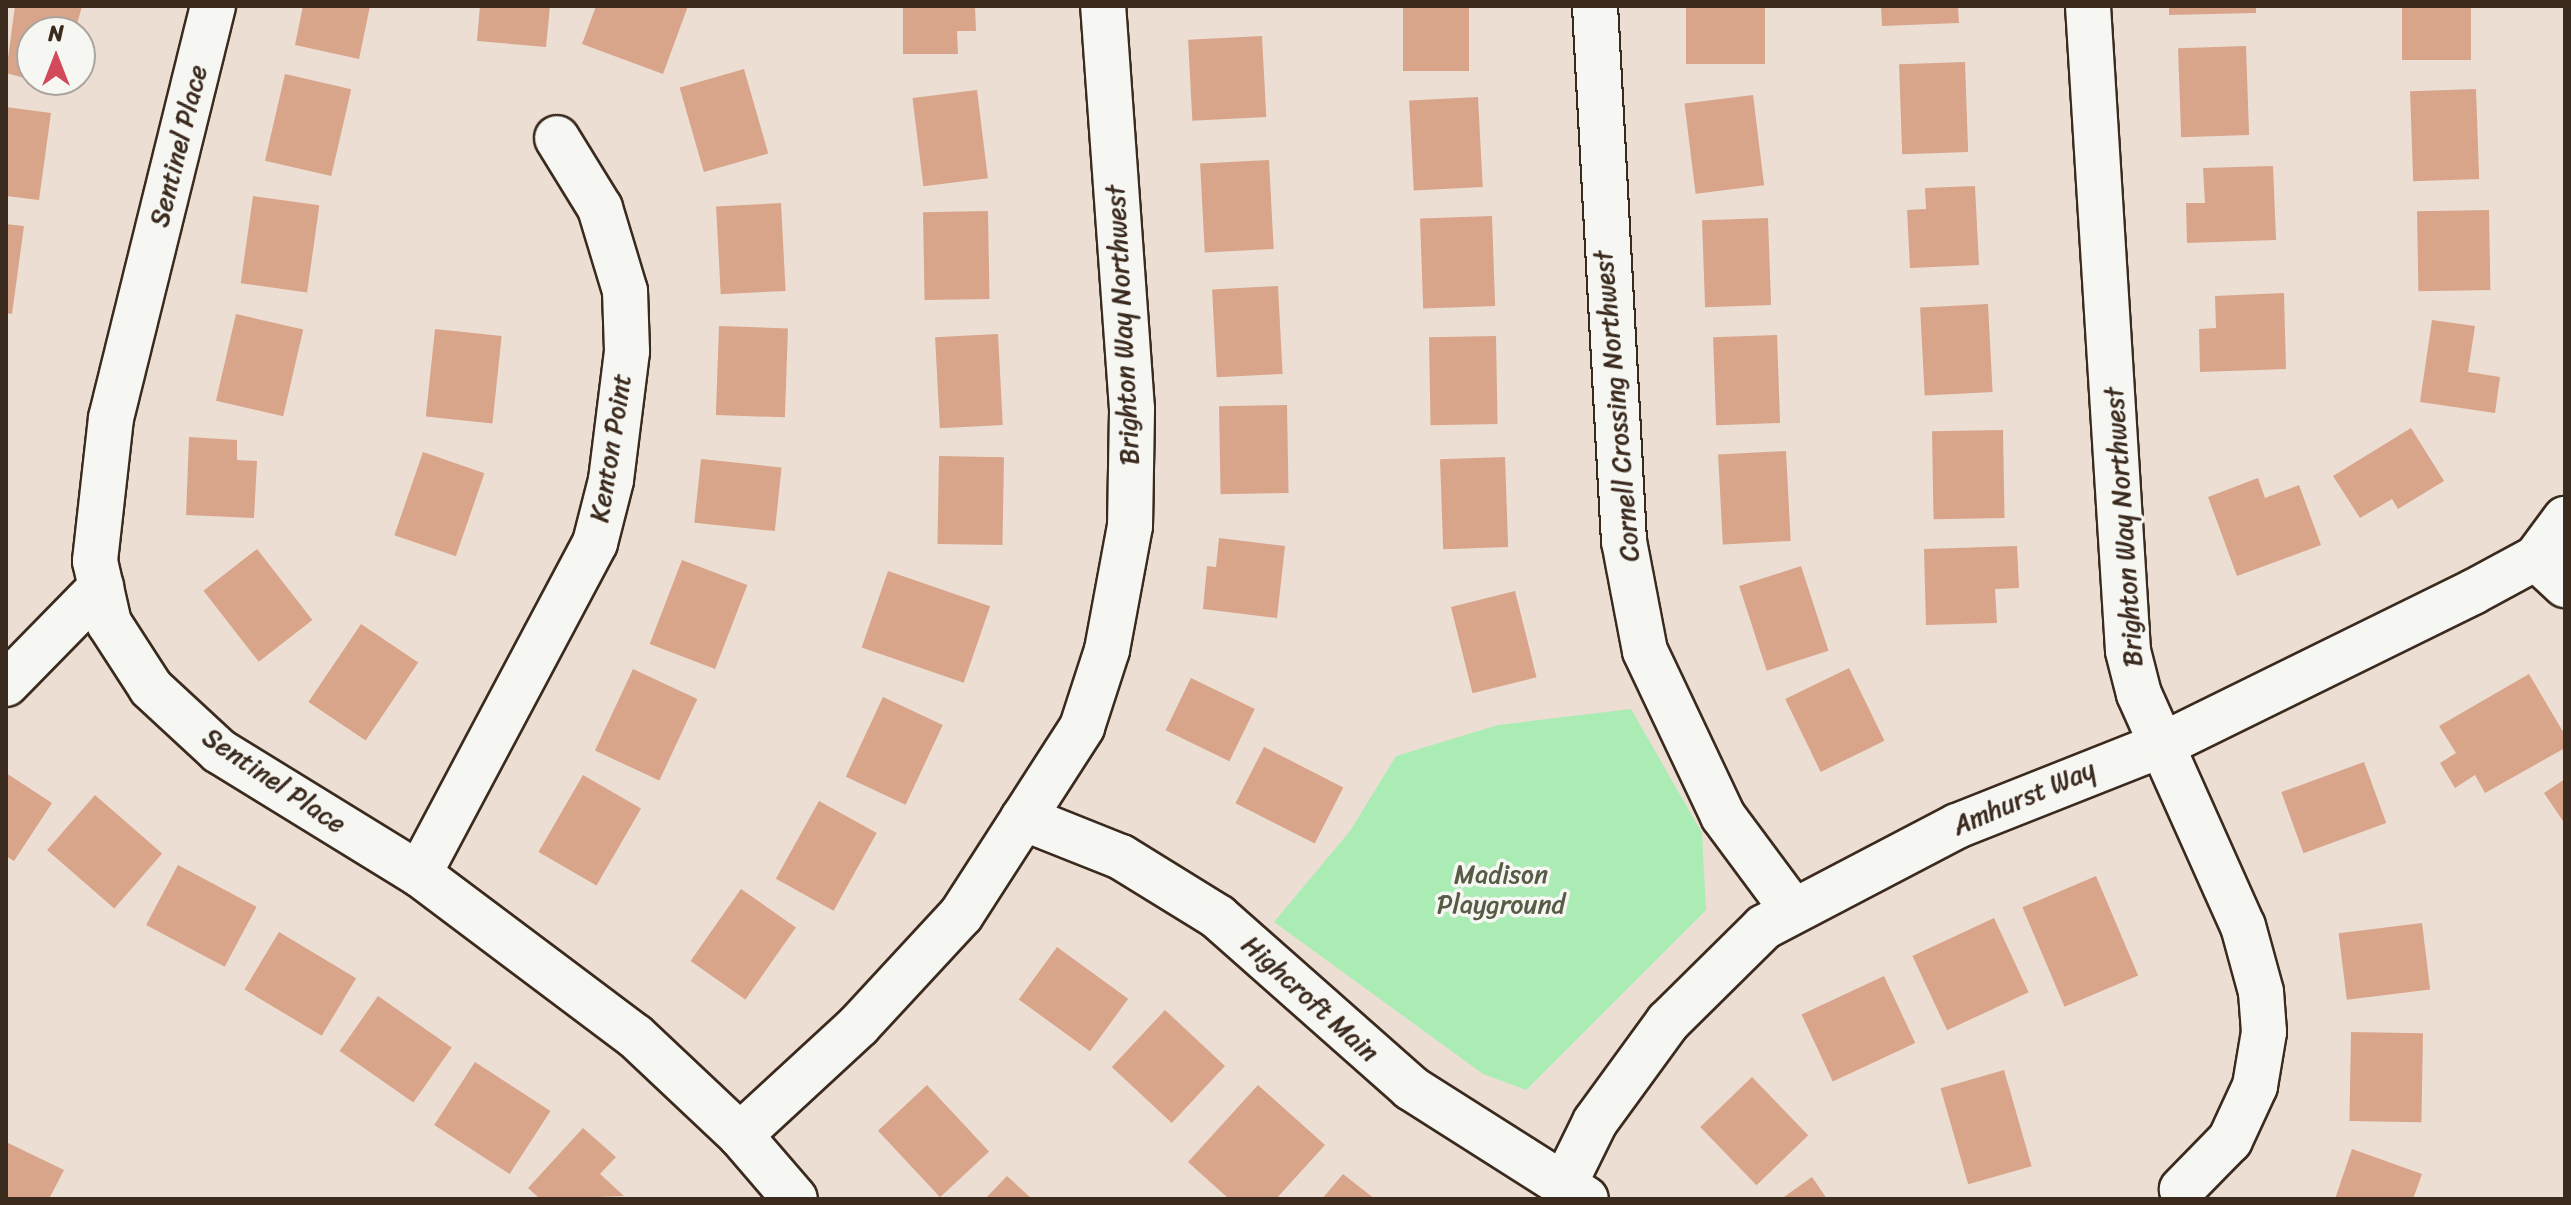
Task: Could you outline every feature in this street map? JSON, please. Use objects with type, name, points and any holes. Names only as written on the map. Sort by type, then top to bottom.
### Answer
[{"type":"street","name":"Sentinel Place","points":[[213,6],[111,418],[95,561],[109,623],[151,688],[219,751],[419,874],[635,1036],[740,1135],[795,1199]]},
{"type":"street","name":"Brighton Way Northwest","points":[[740,1135],[859,1025],[961,915],[1082,727],[1107,650],[1130,526],[1132,409],[1103,6]]},
{"type":"street","name":"Cornell Crossing Northwest","points":[[1595,6],[1624,541],[1645,651],[1723,816],[1792,909]]},
{"type":"street","name":"Brighton Way Northwest","points":[[2088,6],[2128,651],[2139,694],[2243,926],[2264,1032],[2255,1086],[2230,1140],[2182,1189]]},
{"type":"street","name":"Kenton Point","points":[[419,874],[595,543],[611,480],[627,351],[625,291],[600,208],[557,138]]},
{"type":"street","name":"Amhurst Way","points":[[1576,1190],[1595,1122],[1668,1022],[1764,927],[1792,909],[1957,826],[2164,744],[2550,572],[2565,519]]},
{"type":"street","points":[[6,684],[101,587]]},
{"type":"street","name":"Highcroft Main","points":[[1023,818],[1121,857],[1218,917],[1411,1088],[1576,1190]]},
{"type":"green space","name":"Madison Playground","points":[[1631,709],[1702,833],[1706,910],[1526,1090],[1483,1074],[1274,922],[1350,831],[1396,756],[1498,725]]},
{"type":"building","points":[[15,6],[82,6],[79,16],[16,16],[16,76],[6,73]]},
{"type":"building","points":[[303,6],[370,6],[359,59],[295,45]]},
{"type":"building","points":[[480,6],[550,6],[546,47],[477,41]]},
{"type":"building","points":[[596,6],[688,6],[663,74],[582,44]]},
{"type":"building","points":[[903,6],[975,6],[976,31],[957,31],[958,54],[903,54]]},
{"type":"building","points":[[1403,6],[1469,6],[1469,71],[1403,71]]},
{"type":"building","points":[[1686,6],[1765,6],[1765,64],[1686,64]]},
{"type":"building","points":[[1881,6],[1958,6],[1959,23],[1882,26]]},
{"type":"building","points":[[2169,6],[2256,6],[2256,13],[2169,15]]},
{"type":"building","points":[[2402,6],[2471,6],[2471,60],[2402,60]]},
{"type":"building","points":[[1262,36],[1266,117],[1192,121],[1188,40]]},
{"type":"building","points":[[2246,46],[2249,135],[2181,137],[2178,48]]},
{"type":"building","points":[[1965,62],[1968,152],[1902,154],[1899,64]]},
{"type":"building","points":[[744,69],[768,154],[704,172],[680,87]]},
{"type":"building","points":[[285,74],[351,89],[331,176],[265,161]]},
{"type":"building","points":[[2476,89],[2479,179],[2413,181],[2410,91]]},
{"type":"building","points":[[977,90],[988,178],[923,186],[912,98]]},
{"type":"building","points":[[1753,95],[1764,185],[1696,194],[1685,103]]},
{"type":"building","points":[[1478,97],[1483,187],[1414,190],[1409,101]]},
{"type":"building","points":[[6,107],[51,113],[39,200],[6,196]]},
{"type":"building","points":[[1269,160],[1274,249],[1205,252],[1200,164]]},
{"type":"building","points":[[2273,166],[2276,240],[2187,243],[2186,203],[2205,203],[2203,168]]},
{"type":"building","points":[[1975,186],[1979,265],[1910,268],[1907,210],[1926,209],[1925,188]]},
{"type":"building","points":[[253,196],[319,205],[307,292],[241,283]]},
{"type":"building","points":[[781,203],[786,291],[721,294],[716,206]]},
{"type":"building","points":[[2489,210],[2490,290],[2418,291],[2417,211]]},
{"type":"building","points":[[988,211],[990,299],[925,300],[923,212]]},
{"type":"building","points":[[1492,216],[1495,306],[1423,308],[1420,219]]},
{"type":"building","points":[[1768,218],[1771,305],[1705,307],[1702,220]]},
{"type":"building","points":[[6,224],[24,226],[12,314],[6,313]]},
{"type":"building","points":[[1278,286],[1283,374],[1217,377],[1212,289]]},
{"type":"building","points":[[2284,293],[2286,369],[2200,372],[2199,329],[2216,328],[2215,296]]},
{"type":"building","points":[[1988,304],[1993,392],[1925,395],[1920,308]]},
{"type":"building","points":[[236,314],[303,330],[283,416],[216,401]]},
{"type":"building","points":[[2432,320],[2475,326],[2468,372],[2500,377],[2495,413],[2420,402]]},
{"type":"building","points":[[719,326],[788,328],[785,417],[716,415]]},
{"type":"building","points":[[435,329],[502,336],[492,424],[426,417]]},
{"type":"building","points":[[998,334],[1003,425],[940,428],[935,337]]},
{"type":"building","points":[[1777,335],[1780,423],[1716,425],[1713,337]]},
{"type":"building","points":[[1496,336],[1498,424],[1431,425],[1429,337]]},
{"type":"building","points":[[1287,405],[1289,493],[1221,494],[1219,406]]},
{"type":"building","points":[[2411,428],[2444,481],[2398,509],[2392,499],[2360,518],[2333,476]]},
{"type":"building","points":[[2003,430],[2005,518],[1934,519],[1932,431]]},
{"type":"building","points":[[189,437],[237,440],[237,460],[257,461],[254,518],[186,515]]},
{"type":"building","points":[[1786,451],[1791,541],[1723,544],[1718,455]]},
{"type":"building","points":[[423,452],[484,473],[456,556],[394,535]]},
{"type":"building","points":[[939,456],[1004,457],[1002,545],[937,544]]},
{"type":"building","points":[[1505,457],[1508,547],[1443,549],[1440,459]]},
{"type":"building","points":[[701,459],[782,467],[775,531],[694,523]]},
{"type":"building","points":[[2258,478],[2265,498],[2299,485],[2321,545],[2237,576],[2208,497]]},
{"type":"building","points":[[1219,538],[1285,546],[1277,618],[1203,609],[1207,566],[1216,567]]},
{"type":"building","points":[[2017,546],[2019,588],[1995,589],[1997,623],[1926,625],[1924,549]]},
{"type":"building","points":[[257,549],[312,620],[259,662],[203,591]]},
{"type":"building","points":[[682,560],[747,585],[715,669],[650,644]]},
{"type":"building","points":[[1801,566],[1829,651],[1767,671],[1739,586]]},
{"type":"building","points":[[888,571],[990,606],[964,683],[862,648]]},
{"type":"building","points":[[1515,591],[1537,677],[1472,693],[1451,607]]},
{"type":"building","points":[[361,624],[418,663],[366,741],[308,702]]},
{"type":"building","points":[[1849,668],[1885,741],[1821,772],[1785,699]]},
{"type":"building","points":[[633,669],[697,699],[659,781],[595,751]]},
{"type":"building","points":[[2529,674],[2565,735],[2565,748],[2485,793],[2475,775],[2455,788],[2440,763],[2456,753],[2439,726]]},
{"type":"building","points":[[1191,678],[1255,709],[1229,761],[1166,730]]},
{"type":"building","points":[[883,697],[943,725],[906,805],[846,777]]},
{"type":"building","points":[[1264,747],[1343,787],[1315,844],[1235,803]]},
{"type":"building","points":[[2364,762],[2386,823],[2304,853],[2281,792]]},
{"type":"building","points":[[6,773],[52,803],[14,861],[6,856]]},
{"type":"building","points":[[583,775],[641,808],[597,886],[538,852]]},
{"type":"building","points":[[2565,779],[2565,824],[2544,793]]},
{"type":"building","points":[[95,795],[162,853],[114,908],[47,850]]},
{"type":"building","points":[[819,801],[877,833],[834,911],[776,879]]},
{"type":"building","points":[[178,865],[257,907],[225,967],[146,925]]},
{"type":"building","points":[[2096,876],[2138,975],[2065,1007],[2022,907]]},
{"type":"building","points":[[741,889],[796,927],[745,1000],[691,961]]},
{"type":"building","points":[[1994,918],[2029,992],[1947,1030],[1912,956]]},
{"type":"building","points":[[2422,923],[2430,990],[2347,1000],[2339,933]]},
{"type":"building","points":[[279,932],[356,978],[322,1036],[244,989]]},
{"type":"building","points":[[1057,947],[1128,999],[1090,1051],[1019,1000]]},
{"type":"building","points":[[1884,976],[1915,1043],[1833,1082],[1802,1014]]},
{"type":"building","points":[[378,996],[452,1048],[413,1103],[340,1051]]},
{"type":"building","points":[[1165,1010],[1225,1066],[1172,1123],[1112,1067]]},
{"type":"building","points":[[2351,1032],[2423,1033],[2421,1122],[2349,1121]]},
{"type":"building","points":[[475,1062],[550,1111],[510,1174],[434,1125]]},
{"type":"building","points":[[2004,1070],[2032,1166],[1968,1184],[1941,1088]]},
{"type":"building","points":[[1752,1077],[1808,1135],[1756,1185],[1700,1127]]},
{"type":"building","points":[[927,1085],[989,1152],[940,1197],[878,1131]]},
{"type":"building","points":[[1258,1085],[1325,1145],[1276,1199],[1229,1199],[1188,1162]]},
{"type":"building","points":[[583,1128],[616,1157],[600,1174],[624,1196],[540,1199],[528,1188]]},
{"type":"building","points":[[6,1142],[64,1170],[49,1199],[6,1199]]},
{"type":"building","points":[[2352,1149],[2422,1174],[2413,1199],[2335,1199]]},
{"type":"building","points":[[1343,1174],[1375,1199],[1322,1199]]},
{"type":"building","points":[[1007,1176],[1032,1199],[985,1199]]},
{"type":"building","points":[[1812,1177],[1827,1199],[1781,1199]]}]
